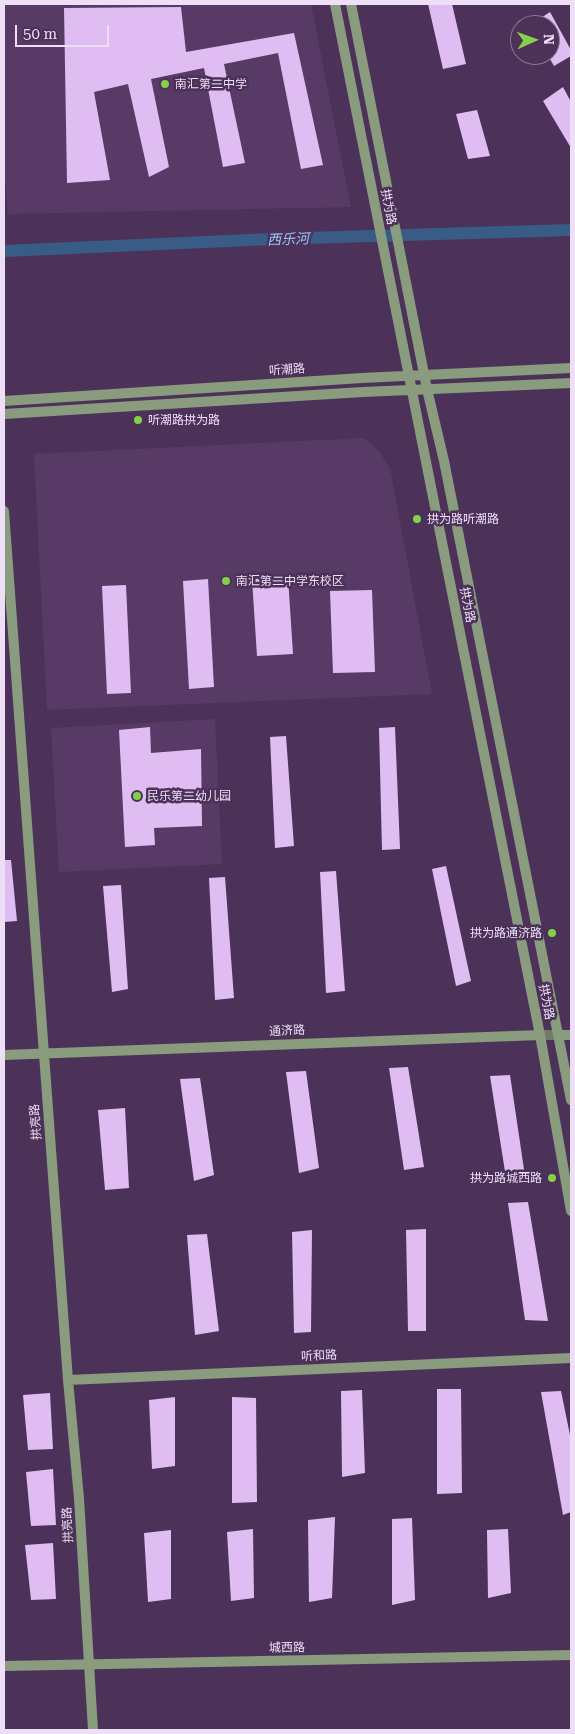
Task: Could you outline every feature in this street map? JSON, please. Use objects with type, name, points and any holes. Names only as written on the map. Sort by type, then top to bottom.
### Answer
[{"type":"main road","name":"拱为路","points":[[335,4],[540,1034],[571,1211]]},
{"type":"main road","name":"拱为路","points":[[350,4],[427,389],[446,471],[571,1100]]},
{"type":"main road","name":"听潮路","points":[[4,401],[424,374],[571,368]]},
{"type":"main road","points":[[4,414],[571,382]]},
{"type":"main road","name":"拱亮路","points":[[4,511],[43,1053],[79,1498],[93,1730]]},
{"type":"main road","name":"通济路","points":[[4,1056],[540,1034]]},
{"type":"main road","name":"通济路","points":[[559,1035],[571,1035]]},
{"type":"main road","name":"听和路","points":[[68,1380],[571,1358]]},
{"type":"main road","name":"城西路","points":[[4,1666],[571,1655]]},
{"type":"street","name":"通济路","points":[[540,1034],[559,1035]]},
{"type":"shaded area","name":"南汇第二中学","points":[[4,4],[311,4],[351,207],[8,214],[4,165]]},
{"type":"shaded area","name":"南汇第二中学东校区","points":[[364,438],[378,450],[390,468],[432,694],[47,710],[34,454]]},
{"type":"shaded area","name":"民乐第二幼儿园","points":[[215,719],[222,864],[59,872],[51,728]]},
{"type":"building","points":[[428,4],[452,4],[466,64],[443,69]]},
{"type":"building","points":[[181,7],[186,52],[294,33],[323,165],[301,169],[278,53],[224,64],[245,163],[223,167],[204,68],[151,79],[169,167],[149,177],[128,84],[94,92],[110,180],[67,183],[64,8]]},
{"type":"building","points":[[560,30],[571,50],[571,56],[560,62]]},
{"type":"building","points":[[563,87],[571,102],[571,148],[543,101]]},
{"type":"building","points":[[477,110],[490,156],[468,159],[456,114]]},
{"type":"building","points":[[288,577],[293,654],[257,656],[252,579]]},
{"type":"building","points":[[208,579],[214,687],[189,689],[183,581]]},
{"type":"building","points":[[126,585],[131,693],[107,694],[102,586]]},
{"type":"building","points":[[372,590],[375,672],[333,673],[330,591]]},
{"type":"building","points":[[150,727],[151,753],[201,749],[202,826],[154,828],[155,845],[125,847],[119,730]]},
{"type":"building","points":[[395,727],[400,849],[382,850],[379,728]]},
{"type":"building","points":[[286,736],[294,846],[275,848],[270,737]]},
{"type":"building","points":[[4,860],[11,860],[17,921],[4,922]]},
{"type":"building","points":[[446,866],[471,981],[456,986],[432,869]]},
{"type":"building","points":[[336,871],[345,991],[326,993],[320,872]]},
{"type":"building","points":[[225,877],[234,998],[215,1000],[209,878]]},
{"type":"building","points":[[121,885],[128,989],[112,992],[103,886]]},
{"type":"building","points":[[408,1067],[424,1167],[404,1170],[389,1068]]},
{"type":"building","points":[[306,1071],[319,1168],[299,1173],[286,1072]]},
{"type":"building","points":[[510,1075],[525,1176],[506,1178],[490,1076]]},
{"type":"building","points":[[200,1078],[214,1175],[194,1181],[180,1079]]},
{"type":"building","points":[[125,1108],[129,1188],[105,1190],[98,1110]]},
{"type":"building","points":[[528,1202],[548,1321],[525,1320],[508,1203]]},
{"type":"building","points":[[426,1229],[426,1331],[408,1331],[406,1230]]},
{"type":"building","points":[[312,1230],[311,1332],[294,1333],[292,1232]]},
{"type":"building","points":[[207,1234],[219,1331],[195,1335],[187,1235]]},
{"type":"building","points":[[437,1389],[461,1389],[462,1493],[437,1494]]},
{"type":"building","points":[[362,1390],[365,1473],[342,1477],[341,1391]]},
{"type":"building","points":[[561,1391],[571,1440],[571,1512],[563,1515],[541,1392]]},
{"type":"building","points":[[50,1393],[53,1449],[28,1450],[23,1395]]},
{"type":"building","points":[[175,1397],[175,1466],[152,1469],[149,1400]]},
{"type":"building","points":[[232,1397],[256,1398],[257,1502],[232,1503]]},
{"type":"building","points":[[53,1469],[56,1525],[31,1526],[26,1472]]},
{"type":"building","points":[[335,1517],[332,1598],[309,1602],[308,1520]]},
{"type":"building","points":[[412,1518],[415,1600],[392,1605],[392,1519]]},
{"type":"building","points":[[253,1529],[254,1598],[231,1601],[227,1532]]},
{"type":"building","points":[[508,1529],[511,1593],[488,1598],[487,1530]]},
{"type":"building","points":[[171,1530],[171,1599],[148,1602],[144,1533]]},
{"type":"building","points":[[53,1543],[56,1599],[31,1600],[25,1545]]},
{"type":"waterway","name":"西乐河","points":[[4,251],[272,239],[571,230]]},
{"type":"place","name":"南汇第二中学","points":[[165,84]]},
{"type":"place","name":"听潮路拱为路","points":[[138,420]]},
{"type":"place","name":"拱为路听潮路","points":[[417,519]]},
{"type":"place","name":"南汇第二中学东校区","points":[[226,581]]},
{"type":"place","name":"民乐第二幼儿园","points":[[137,796]]},
{"type":"place","name":"拱为路通济路","points":[[552,933]]},
{"type":"place","name":"拱为路城西路","points":[[552,1178]]}]
